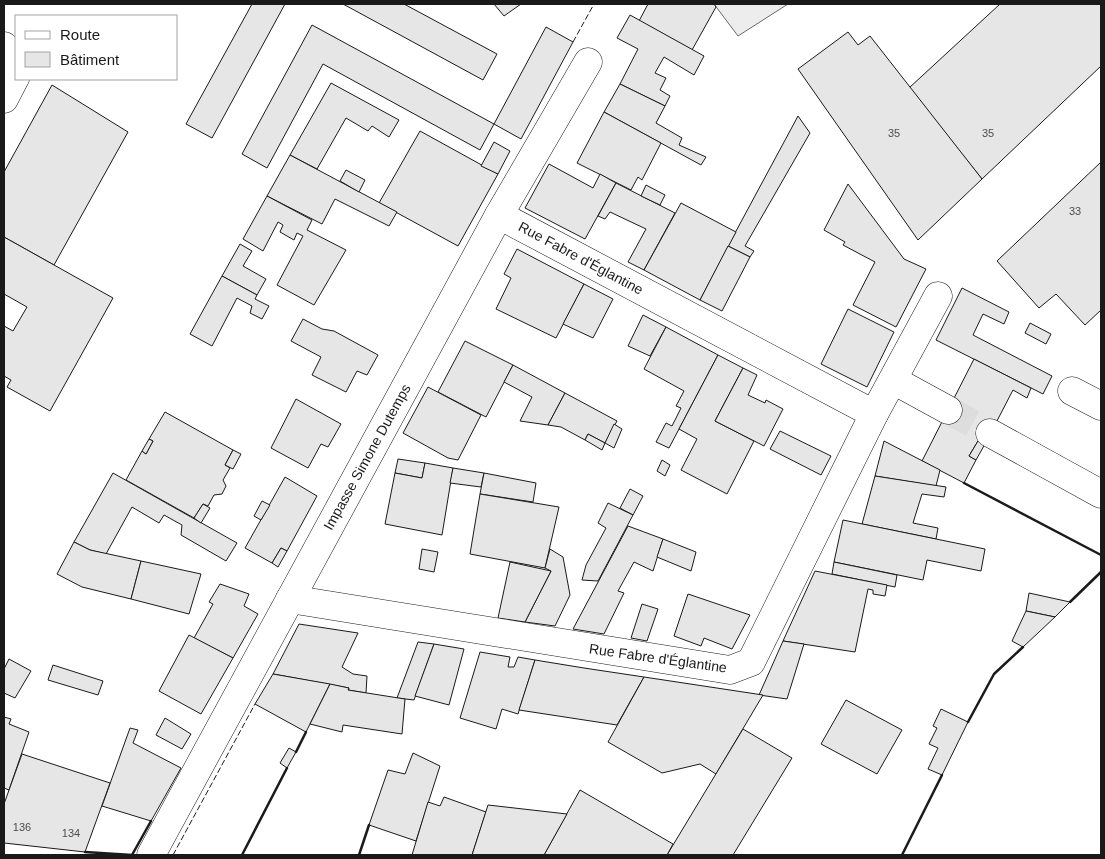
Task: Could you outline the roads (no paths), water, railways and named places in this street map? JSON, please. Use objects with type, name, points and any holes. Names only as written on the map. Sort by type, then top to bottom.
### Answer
[{"type":"street","points":[[4,46],[10,56],[15,73]]},
{"type":"street","name":"Impasse Simone Dutemps","points":[[151,855],[499,215],[588,62]]},
{"type":"street","points":[[4,99],[15,78]]},
{"type":"street","name":"Rue Fabre d'Églantine","points":[[499,215],[874,414]]},
{"type":"street","name":"Rue Fabre d'Églantine","points":[[290,599],[730,670],[751,662],[874,414],[938,296]]},
{"type":"street","points":[[893,380],[948,410]]},
{"type":"street","points":[[1072,391],[1101,406]]},
{"type":"street","points":[[990,433],[1101,494]]},
{"type":"tunnel","points":[[948,410],[990,433]]}]
